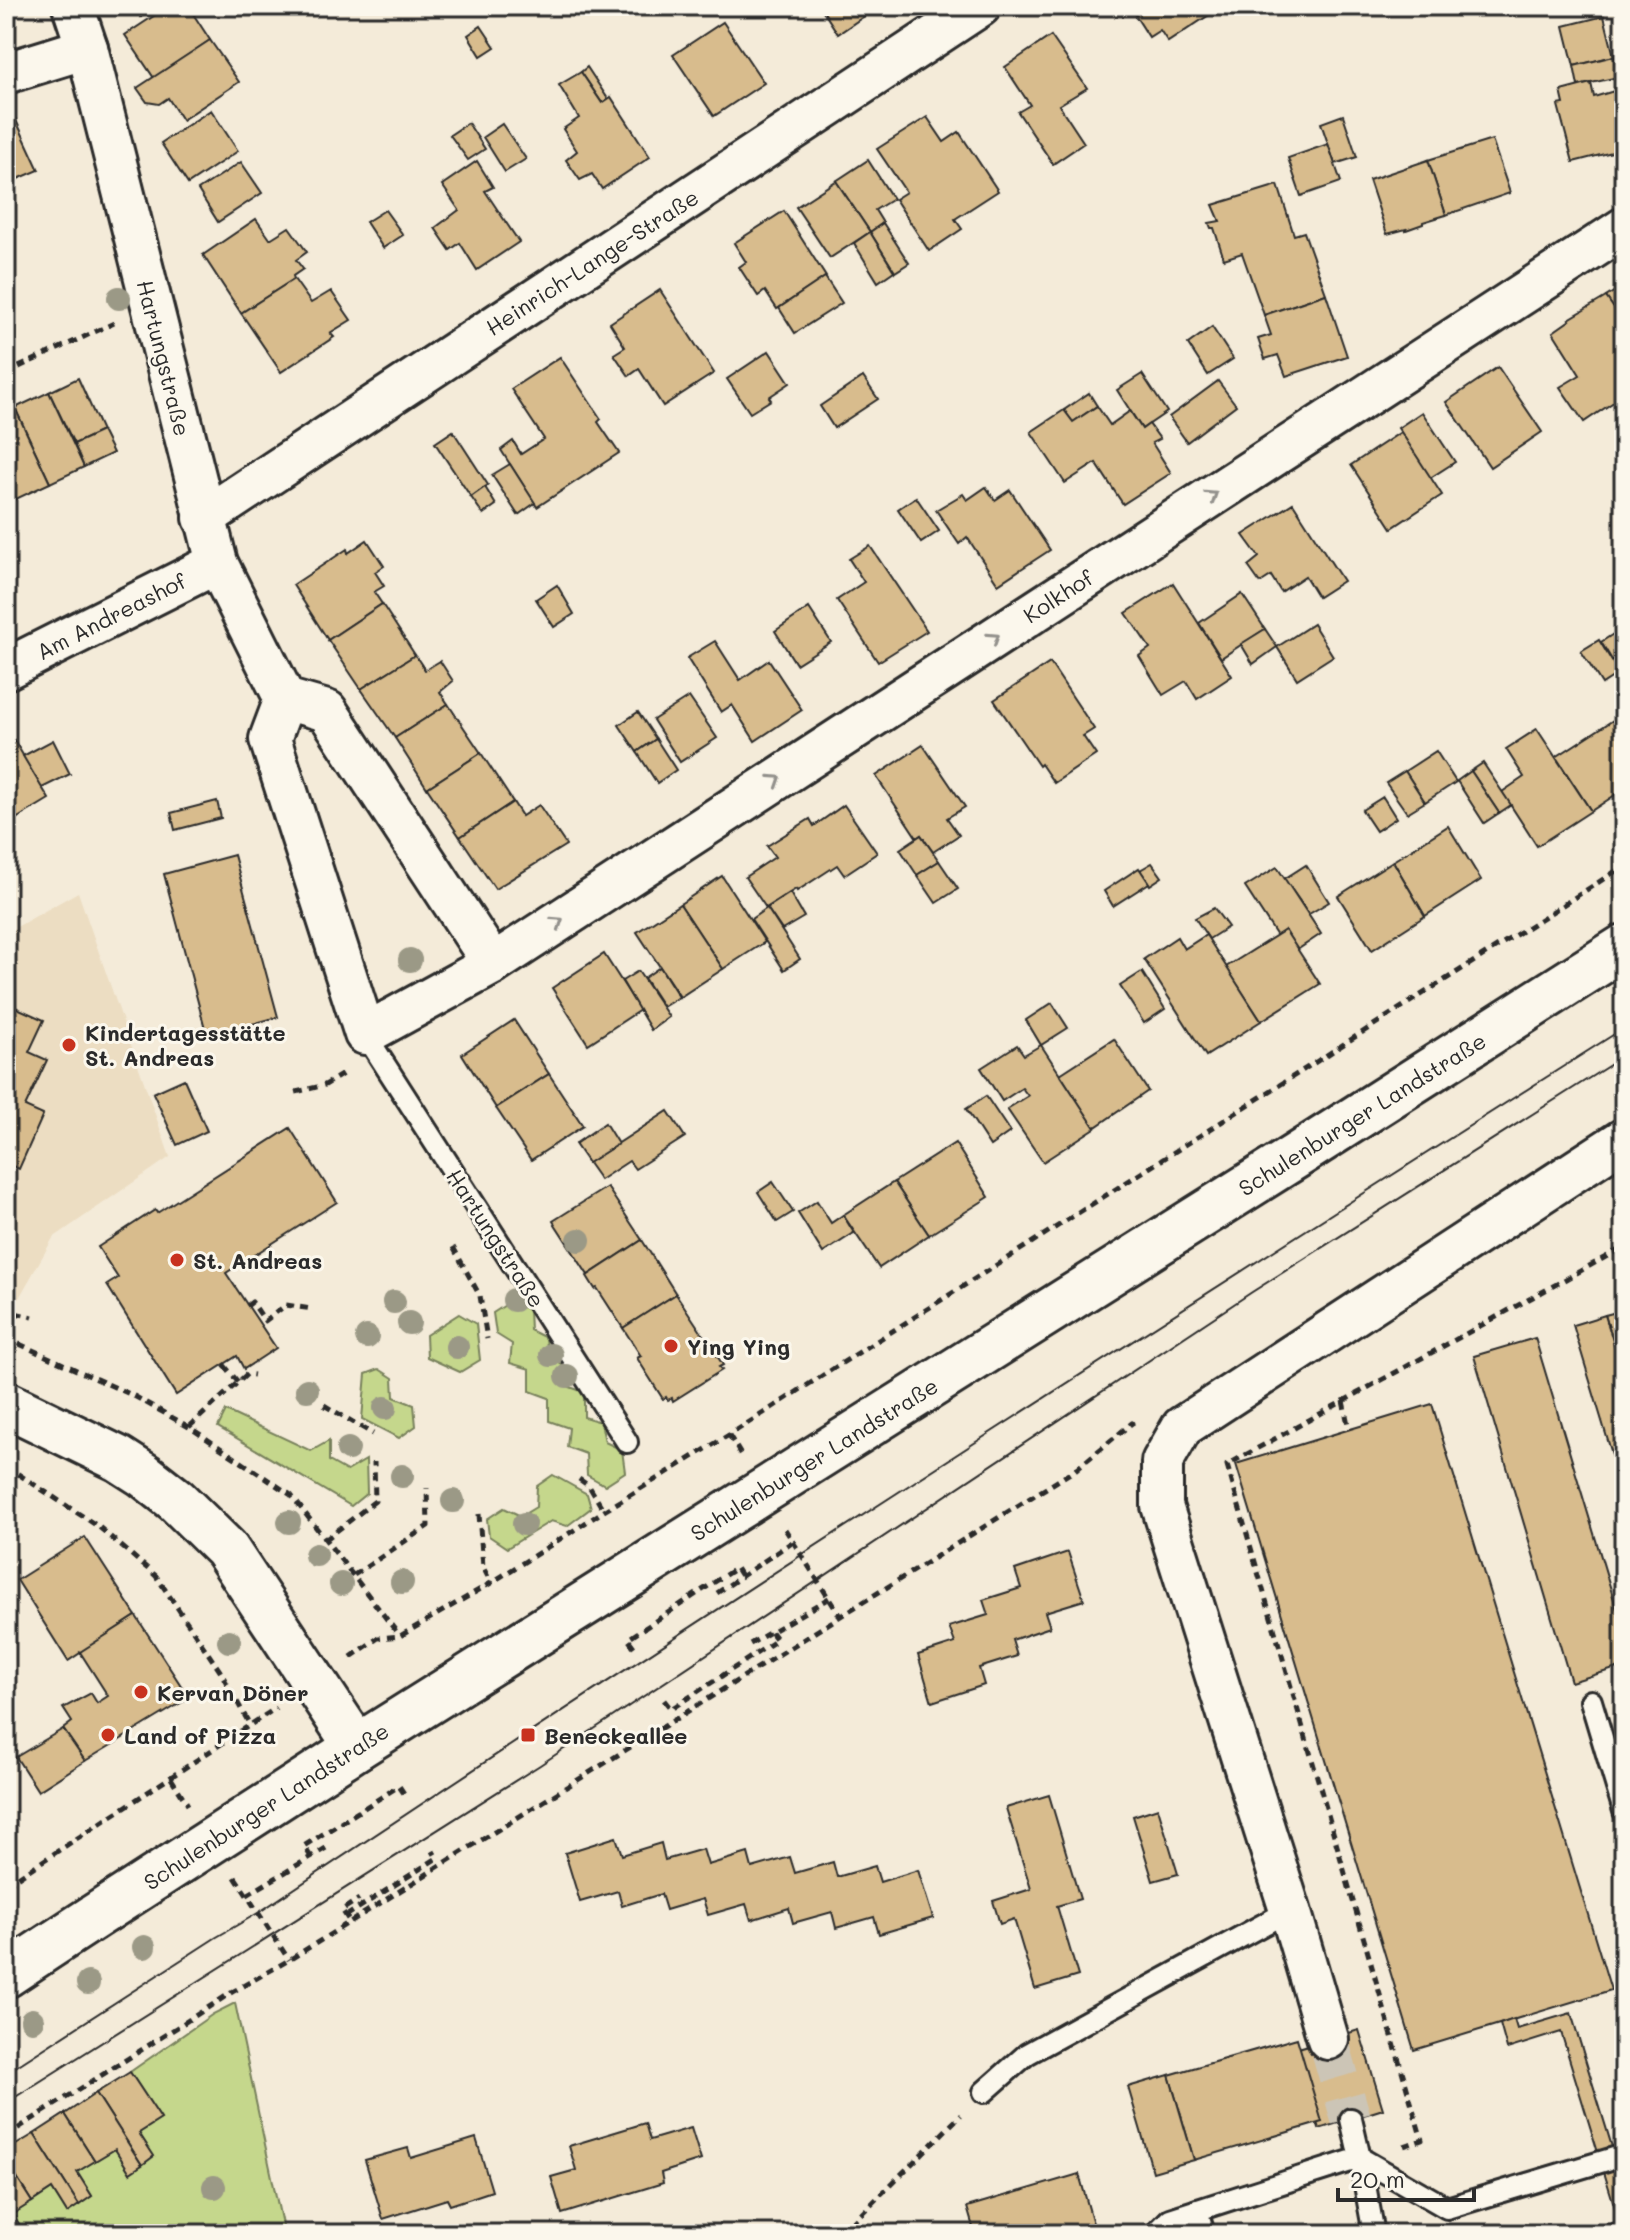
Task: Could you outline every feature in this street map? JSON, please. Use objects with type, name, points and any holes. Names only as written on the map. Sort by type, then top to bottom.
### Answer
[{"type":"main road","name":"Schulenburger Landstraße","points":[[6,1975],[357,1747],[1624,947]]},
{"type":"main road","points":[[6,1404],[119,1459],[186,1509],[226,1549],[357,1747]]},
{"type":"street","name":"Hartungstraße","points":[[73,6],[87,48],[217,563],[285,699],[270,739],[365,1034]]},
{"type":"street","name":"Heinrich-Lange-Straße","points":[[204,518],[980,6]]},
{"type":"street","points":[[6,73],[87,48]]},
{"type":"street","name":"Kolkhof","points":[[493,964],[1624,228]]},
{"type":"street","name":"Am Andreashof","points":[[6,669],[217,563]]},
{"type":"street","points":[[285,699],[327,711],[493,964],[365,1034]]},
{"type":"street","points":[[1328,2039],[1162,1506],[1162,1462],[1182,1427],[1624,1139]]},
{"type":"lane","name":"Hartungstraße","points":[[365,1034],[627,1442]]},
{"type":"lane","points":[[1591,1701],[1624,1811]]},
{"type":"lane","points":[[984,2092],[1027,2054],[1290,1910]]},
{"type":"lane","points":[[1351,2119],[1374,2234]]},
{"type":"lane","points":[[1155,2234],[1170,2219],[1360,2158],[1447,2208],[1624,2155]]},
{"type":"lane","points":[[1197,2210],[1204,2234]]},
{"type":"path","points":[[6,373],[151,305]]},
{"type":"path","points":[[6,1338],[134,1396],[189,1427],[291,1495],[400,1636],[743,1427],[1624,866]]},
{"type":"path","points":[[296,1092],[325,1085],[343,1074]]},
{"type":"path","points":[[453,1247],[480,1296],[487,1339]]},
{"type":"path","points":[[1360,2158],[1422,2140],[1227,1465],[1624,1247]]},
{"type":"path","points":[[247,1306],[252,1302],[265,1321],[286,1305],[312,1309]]},
{"type":"path","points":[[6,1323],[15,1313],[33,1317]]},
{"type":"path","points":[[224,1365],[238,1382]]},
{"type":"path","points":[[189,1427],[247,1374],[254,1375]]},
{"type":"path","points":[[1343,1401],[1349,1429]]},
{"type":"path","points":[[324,1405],[373,1434]]},
{"type":"path","points":[[348,1919],[1075,1470],[1132,1423],[1137,1437]]},
{"type":"path","points":[[325,1540],[375,1501],[374,1462]]},
{"type":"path","points":[[6,1466],[99,1527],[156,1576],[220,1671],[250,1725],[6,1885]]},
{"type":"path","points":[[579,1479],[589,1486],[604,1511]]},
{"type":"path","points":[[354,1575],[428,1526],[427,1488]]},
{"type":"path","points":[[479,1514],[483,1567],[491,1583]]},
{"type":"path","points":[[717,1593],[793,1542]]},
{"type":"path","points":[[634,1647],[628,1639],[736,1568],[741,1576]]},
{"type":"path","points":[[750,1644],[829,1598]]},
{"type":"path","points":[[664,1700],[671,1709],[777,1640],[771,1632]]},
{"type":"path","points":[[311,1857],[304,1846],[399,1786],[405,1795]]},
{"type":"path","points":[[247,1895],[326,1848]]},
{"type":"path","points":[[6,2136],[234,1991],[289,1960],[437,1858],[433,1851]]},
{"type":"path","points":[[348,1919],[342,1910],[359,1899]]},
{"type":"path","points":[[841,2234],[984,2092]]},
{"type":"shaded area","name":"Kindertagesstätte St. Andreas","points":[[78,892],[170,1157],[53,1238],[10,1314],[6,1312],[6,933]]},
{"type":"green space","points":[[510,1302],[529,1309],[530,1330],[546,1338],[548,1357],[564,1366],[567,1386],[584,1392],[584,1417],[601,1422],[605,1442],[622,1450],[625,1472],[605,1485],[587,1475],[586,1454],[567,1447],[569,1428],[549,1421],[549,1398],[530,1391],[530,1369],[510,1363],[512,1344],[496,1334],[493,1313]]},
{"type":"green space","points":[[459,1314],[476,1324],[480,1360],[460,1372],[427,1357],[426,1335]]},
{"type":"green space","points":[[379,1369],[393,1378],[394,1397],[414,1405],[416,1426],[399,1438],[362,1419],[366,1374]]},
{"type":"green space","points":[[226,1411],[311,1451],[329,1441],[329,1461],[347,1471],[366,1460],[367,1493],[351,1506],[218,1427]]},
{"type":"green space","points":[[553,1475],[587,1494],[591,1508],[567,1526],[551,1521],[507,1548],[489,1536],[487,1519],[504,1508],[521,1516],[536,1507],[537,1486]]},
{"type":"green space","points":[[235,2003],[284,2234],[25,2234],[13,2214],[52,2189],[67,2212],[92,2196],[77,2172],[115,2149],[130,2172],[153,2156],[139,2133],[161,2119],[130,2072],[213,2014]]},
{"type":"building","points":[[133,6],[156,6],[141,17]]},
{"type":"building","points":[[169,6],[188,6],[210,40],[154,78],[125,35]]},
{"type":"building","points":[[422,6],[444,6],[434,13]]},
{"type":"building","points":[[820,6],[879,6],[838,34]]},
{"type":"building","points":[[1144,6],[1213,6],[1215,11],[1168,42],[1160,30],[1149,37],[1135,15],[1146,9]]},
{"type":"building","points":[[1604,16],[1614,56],[1574,66],[1564,26]]},
{"type":"building","points":[[723,22],[764,83],[714,116],[673,55]]},
{"type":"building","points":[[481,26],[495,47],[481,56],[468,35]]},
{"type":"building","points":[[1051,36],[1087,88],[1059,105],[1084,143],[1053,164],[1018,112],[1030,105],[1005,67]]},
{"type":"building","points":[[210,40],[239,82],[182,120],[168,98],[159,104],[147,102],[137,88]]},
{"type":"building","points":[[1614,56],[1618,77],[1578,86],[1574,66]]},
{"type":"building","points":[[587,67],[608,99],[602,103],[581,72]]},
{"type":"building","points":[[581,72],[602,103],[611,97],[650,157],[602,189],[592,174],[580,180],[566,160],[577,151],[563,129],[579,118],[559,85]]},
{"type":"building","points":[[1591,83],[1594,97],[1621,89],[1624,99],[1624,149],[1573,162],[1558,105],[1564,104],[1561,91]]},
{"type":"building","points":[[211,110],[238,151],[188,184],[161,143]]},
{"type":"building","points":[[1343,115],[1357,157],[1335,164],[1321,123]]},
{"type":"building","points":[[14,116],[39,170],[6,184],[6,120]]},
{"type":"building","points":[[927,117],[944,142],[959,132],[998,191],[955,219],[962,229],[929,251],[895,199],[906,192],[877,149]]},
{"type":"building","points":[[468,123],[485,149],[468,160],[450,135]]},
{"type":"building","points":[[502,124],[526,159],[505,172],[483,137]]},
{"type":"building","points":[[1492,140],[1510,193],[1446,215],[1428,160]]},
{"type":"building","points":[[1328,144],[1341,182],[1301,196],[1288,158]]},
{"type":"building","points":[[868,160],[893,199],[875,210],[883,223],[870,232],[836,181]]},
{"type":"building","points":[[1428,160],[1446,215],[1387,234],[1369,180]]},
{"type":"building","points":[[477,161],[493,187],[485,191],[519,242],[477,270],[460,243],[450,250],[435,228],[459,210],[442,185]]},
{"type":"building","points":[[241,162],[262,193],[218,222],[198,190]]},
{"type":"building","points":[[836,181],[870,232],[830,258],[796,207]]},
{"type":"building","points":[[1278,185],[1294,235],[1304,232],[1326,294],[1264,315],[1242,253],[1224,259],[1214,228],[1209,223],[1220,221],[1213,205]]},
{"type":"building","points":[[385,210],[403,235],[383,248],[366,222]]},
{"type":"building","points":[[784,211],[826,277],[777,309],[765,291],[758,296],[739,267],[746,262],[734,243]]},
{"type":"building","points":[[256,219],[270,239],[289,227],[307,252],[296,260],[303,269],[293,276],[294,279],[241,313],[203,255]]},
{"type":"building","points":[[883,223],[909,263],[895,272],[870,232]]},
{"type":"building","points":[[870,232],[894,271],[878,282],[854,243]]},
{"type":"building","points":[[825,277],[842,303],[795,333],[779,308]]},
{"type":"building","points":[[294,279],[311,303],[331,291],[351,320],[330,333],[334,337],[281,372],[241,313]]},
{"type":"building","points":[[1624,285],[1624,323],[1606,297]]},
{"type":"building","points":[[660,290],[714,373],[663,406],[639,369],[629,376],[614,354],[625,347],[610,323]]},
{"type":"building","points":[[1326,294],[1347,356],[1286,376],[1278,355],[1265,359],[1258,339],[1271,335],[1264,315]]},
{"type":"building","points":[[1606,297],[1624,323],[1624,353],[1617,358],[1624,368],[1624,378],[1621,380],[1624,395],[1584,422],[1560,387],[1580,375],[1553,332]]},
{"type":"building","points":[[1212,327],[1233,359],[1208,375],[1188,344]]},
{"type":"building","points":[[769,351],[790,383],[750,413],[727,379]]},
{"type":"building","points":[[560,357],[601,419],[598,422],[619,453],[537,507],[501,450],[513,441],[521,454],[544,439],[511,389]]},
{"type":"building","points":[[1498,367],[1542,432],[1490,467],[1446,402]]},
{"type":"building","points":[[1142,374],[1167,412],[1142,429],[1117,390]]},
{"type":"building","points":[[863,377],[878,399],[834,428],[820,406]]},
{"type":"building","points":[[78,378],[102,431],[74,444],[49,392]]},
{"type":"building","points":[[1218,381],[1236,405],[1187,442],[1169,417]]},
{"type":"building","points":[[49,392],[84,467],[50,483],[15,408]]},
{"type":"building","points":[[1089,393],[1097,406],[1073,422],[1064,410]]},
{"type":"building","points":[[1097,406],[1110,425],[1130,411],[1142,429],[1149,424],[1160,439],[1152,443],[1171,473],[1123,504],[1096,463],[1065,483],[1031,432],[1064,410],[1073,422]]},
{"type":"building","points":[[15,408],[50,483],[16,499],[6,478],[6,412]]},
{"type":"building","points":[[1422,412],[1455,462],[1430,478],[1398,428]]},
{"type":"building","points":[[102,431],[113,453],[84,467],[74,444]]},
{"type":"building","points":[[453,431],[488,485],[471,497],[435,443]]},
{"type":"building","points":[[1401,432],[1442,495],[1392,528],[1351,465]]},
{"type":"building","points":[[510,464],[535,503],[518,515],[492,475]]},
{"type":"building","points":[[6,478],[16,499],[6,504]]},
{"type":"building","points":[[485,487],[496,505],[483,514],[471,497]]},
{"type":"building","points":[[986,487],[995,500],[1010,490],[1050,550],[998,584],[967,537],[959,544],[936,510],[963,494],[967,500]]},
{"type":"building","points":[[916,497],[939,531],[921,543],[898,509]]},
{"type":"building","points":[[1293,503],[1343,581],[1318,597],[1305,576],[1281,592],[1271,576],[1260,583],[1248,566],[1259,557],[1243,535]]},
{"type":"building","points":[[367,540],[384,566],[375,572],[384,586],[374,592],[382,604],[328,640],[293,585],[347,549],[348,553]]},
{"type":"building","points":[[870,546],[927,631],[878,662],[837,600],[864,582],[849,559]]},
{"type":"building","points":[[1173,583],[1232,676],[1197,699],[1186,681],[1163,695],[1139,656],[1150,648],[1126,613]]},
{"type":"building","points":[[557,585],[574,614],[554,627],[536,599]]},
{"type":"building","points":[[1242,594],[1265,629],[1221,658],[1199,623]]},
{"type":"building","points":[[382,604],[415,655],[361,689],[328,640]]},
{"type":"building","points":[[809,608],[831,642],[796,664],[775,631]]},
{"type":"building","points":[[1313,624],[1333,656],[1297,679],[1277,647]]},
{"type":"building","points":[[1624,627],[1624,671],[1620,673],[1601,642]]},
{"type":"building","points":[[1265,629],[1277,647],[1253,664],[1241,644]]},
{"type":"building","points":[[1599,640],[1619,673],[1602,684],[1581,651]]},
{"type":"building","points":[[715,641],[740,680],[769,660],[802,710],[755,741],[732,705],[721,712],[687,658]]},
{"type":"building","points":[[415,655],[425,670],[440,661],[453,681],[440,692],[448,704],[395,738],[361,689]]},
{"type":"building","points":[[1050,663],[1094,729],[1083,736],[1096,755],[1054,783],[994,700]]},
{"type":"building","points":[[689,697],[717,738],[680,762],[653,720]]},
{"type":"building","points":[[448,704],[481,753],[427,788],[395,738]]},
{"type":"building","points":[[638,712],[656,739],[637,752],[619,725]]},
{"type":"building","points":[[1615,719],[1624,733],[1624,789],[1591,811],[1556,757]]},
{"type":"building","points":[[1537,729],[1591,811],[1537,846],[1502,792],[1524,777],[1506,749]]},
{"type":"building","points":[[656,739],[676,770],[657,783],[637,752]]},
{"type":"building","points":[[14,740],[49,799],[6,825],[6,745]]},
{"type":"building","points":[[53,740],[70,774],[42,788],[23,756]]},
{"type":"building","points":[[923,745],[965,807],[947,818],[959,835],[933,852],[921,835],[917,838],[876,776]]},
{"type":"building","points":[[1436,751],[1456,782],[1425,802],[1405,771]]},
{"type":"building","points":[[481,753],[513,802],[460,837],[427,788]]},
{"type":"building","points":[[1483,763],[1511,805],[1499,813],[1471,771]]},
{"type":"building","points":[[1405,771],[1425,802],[1407,813],[1386,783]]},
{"type":"building","points":[[1471,771],[1499,813],[1484,823],[1457,781]]},
{"type":"building","points":[[1383,797],[1396,818],[1376,831],[1362,810]]},
{"type":"building","points":[[217,801],[221,818],[175,830],[171,813]]},
{"type":"building","points":[[513,802],[522,816],[539,805],[566,845],[495,889],[460,837]]},
{"type":"building","points":[[844,805],[877,853],[844,875],[837,865],[766,908],[745,877],[775,857],[767,846],[810,819],[814,826]]},
{"type":"building","points":[[1448,826],[1481,880],[1425,916],[1393,861]]},
{"type":"building","points":[[921,835],[939,861],[917,875],[900,849]]},
{"type":"building","points":[[234,855],[278,1017],[207,1036],[164,874]]},
{"type":"building","points":[[939,861],[958,889],[936,903],[917,875]]},
{"type":"building","points":[[1393,861],[1425,916],[1372,950],[1338,896]]},
{"type":"building","points":[[1152,863],[1162,877],[1150,885],[1140,870]]},
{"type":"building","points":[[1306,865],[1329,902],[1309,914],[1284,879]]},
{"type":"building","points":[[1277,867],[1321,934],[1297,950],[1285,930],[1277,936],[1245,887]]},
{"type":"building","points":[[1139,868],[1149,883],[1113,906],[1104,891]]},
{"type":"building","points":[[722,876],[765,942],[723,969],[680,904]]},
{"type":"building","points":[[790,893],[804,917],[782,930],[767,908]]},
{"type":"building","points":[[680,904],[723,969],[680,997],[637,932]]},
{"type":"building","points":[[767,908],[800,959],[784,970],[751,919]]},
{"type":"building","points":[[1214,908],[1228,927],[1209,939],[1195,918]]},
{"type":"building","points":[[1285,930],[1320,984],[1261,1021],[1226,967]]},
{"type":"building","points":[[1206,935],[1261,1021],[1206,1056],[1144,959],[1177,937],[1184,949]]},
{"type":"building","points":[[604,954],[640,1010],[588,1044],[552,988]]},
{"type":"building","points":[[660,967],[679,997],[663,1007],[644,978]]},
{"type":"building","points":[[638,971],[669,1017],[651,1030],[622,981]]},
{"type":"building","points":[[1142,972],[1165,1009],[1144,1023],[1120,986]]},
{"type":"building","points":[[6,1003],[44,1020],[29,1052],[47,1060],[25,1107],[43,1115],[19,1169],[6,1163]]},
{"type":"building","points":[[1052,1003],[1068,1028],[1041,1045],[1026,1020]]},
{"type":"building","points":[[514,1020],[549,1074],[496,1108],[462,1054]]},
{"type":"building","points":[[1114,1039],[1148,1091],[1094,1128],[1060,1074]]},
{"type":"building","points":[[1017,1045],[1024,1055],[1041,1045],[1095,1128],[1043,1162],[1007,1109],[1028,1096],[1022,1088],[1002,1101],[981,1068]]},
{"type":"building","points":[[549,1074],[583,1126],[531,1160],[496,1108]]},
{"type":"building","points":[[184,1079],[207,1131],[177,1145],[153,1093]]},
{"type":"building","points":[[986,1096],[1010,1132],[990,1146],[966,1109]]},
{"type":"building","points":[[668,1111],[685,1137],[635,1169],[629,1161],[600,1180],[588,1163]]},
{"type":"building","points":[[605,1123],[618,1144],[588,1163],[575,1144]]},
{"type":"building","name":"St. Andreas","points":[[290,1128],[337,1202],[226,1273],[276,1348],[244,1369],[237,1356],[176,1395],[107,1285],[118,1278],[98,1247]]},
{"type":"building","points":[[955,1143],[989,1197],[929,1235],[894,1182]]},
{"type":"building","points":[[773,1182],[793,1212],[777,1222],[758,1192]]},
{"type":"building","points":[[894,1182],[929,1235],[879,1268],[843,1215]]},
{"type":"building","points":[[607,1187],[642,1240],[588,1275],[553,1221]]},
{"type":"building","points":[[817,1201],[831,1223],[843,1215],[854,1233],[823,1253],[798,1213]]},
{"type":"building","points":[[642,1240],[676,1294],[623,1328],[587,1276]]},
{"type":"building","name":"Ying Ying","points":[[676,1294],[723,1365],[719,1367],[722,1370],[673,1401],[672,1398],[663,1399],[637,1358],[641,1356],[623,1328]]},
{"type":"building","points":[[1624,1310],[1624,1377],[1605,1315]]},
{"type":"building","points":[[1605,1315],[1624,1377],[1624,1494],[1573,1325]]},
{"type":"building","points":[[1535,1338],[1624,1633],[1624,1666],[1571,1682],[1474,1356]]},
{"type":"building","points":[[1432,1404],[1611,1990],[1414,2050],[1236,1464]]},
{"type":"building","points":[[85,1537],[136,1616],[68,1661],[17,1580]]},
{"type":"building","points":[[1068,1552],[1084,1600],[1045,1612],[1050,1627],[1012,1640],[1017,1656],[979,1668],[984,1685],[932,1702],[918,1655],[955,1643],[949,1627],[988,1615],[983,1600],[1021,1588],[1015,1570]]},
{"type":"building","points":[[136,1616],[189,1698],[85,1761],[63,1729],[72,1722],[63,1708],[91,1693],[97,1703],[108,1696],[80,1652]]},
{"type":"building","points":[[63,1729],[85,1761],[38,1791],[16,1757]]},
{"type":"building","points":[[1049,1795],[1080,1899],[1057,1906],[1078,1976],[1035,1989],[1014,1919],[1000,1924],[993,1901],[1031,1889],[1006,1808]]},
{"type":"building","points":[[1158,1808],[1178,1874],[1153,1881],[1133,1816]]},
{"type":"building","points":[[616,1837],[622,1855],[661,1843],[665,1860],[703,1849],[708,1865],[748,1853],[752,1868],[790,1857],[795,1873],[833,1862],[837,1877],[875,1866],[880,1882],[918,1870],[933,1918],[879,1934],[874,1917],[836,1928],[832,1912],[793,1923],[789,1908],[751,1920],[746,1904],[708,1915],[703,1899],[666,1910],[661,1894],[622,1906],[618,1891],[580,1902],[565,1853]]},
{"type":"building","points":[[1571,2013],[1624,2186],[1624,2234],[1591,2234],[1590,2230],[1619,2221],[1561,2032],[1507,2049],[1500,2024],[1514,2019],[1517,2029]]},
{"type":"building","points":[[1359,2030],[1383,2109],[1319,2129],[1295,2049]]},
{"type":"building","points":[[1297,2038],[1322,2122],[1194,2160],[1169,2075]]},
{"type":"building","points":[[130,2072],[161,2119],[139,2133],[154,2156],[142,2165],[96,2093]]},
{"type":"building","points":[[1169,2075],[1194,2160],[1153,2172],[1128,2087]]},
{"type":"building","points":[[96,2093],[142,2165],[130,2173],[115,2149],[95,2161],[65,2114]]},
{"type":"building","points":[[65,2114],[95,2161],[77,2172],[92,2196],[79,2205],[34,2134]]},
{"type":"building","points":[[645,2123],[650,2140],[691,2128],[701,2160],[661,2173],[663,2183],[562,2214],[551,2177],[576,2170],[569,2146]]},
{"type":"building","points":[[34,2134],[79,2205],[67,2213],[52,2189],[32,2202],[6,2161],[6,2151]]},
{"type":"building","points":[[476,2138],[492,2191],[450,2205],[447,2199],[383,2219],[365,2160],[408,2148],[411,2158]]},
{"type":"building","points":[[6,2161],[32,2202],[13,2214],[25,2234],[10,2234],[6,2228]]},
{"type":"building","points":[[1079,2174],[1096,2234],[975,2234],[967,2207]]},
{"type":"building","points":[[1588,2225],[1591,2234],[1560,2234]]},
{"type":"tunnel","points":[[1328,2039],[1351,2119]]},
{"type":"tram line","points":[[6,2073],[258,1913],[938,1466],[1624,1028]]},
{"type":"tram line","points":[[6,2103],[540,1765],[1252,1292],[1624,1056]]},
{"type":"place","name":"Kindertagesstätte St. Andreas","points":[[69,1045]]},
{"type":"place","name":"St. Andreas","points":[[177,1260]]},
{"type":"place","name":"Ying Ying","points":[[671,1346]]},
{"type":"place","name":"Kervan Döner","points":[[141,1692]]},
{"type":"place","name":"Land of Pizza","points":[[108,1735]]},
{"type":"place","name":"Beneckeallee","points":[[528,1735]]}]
